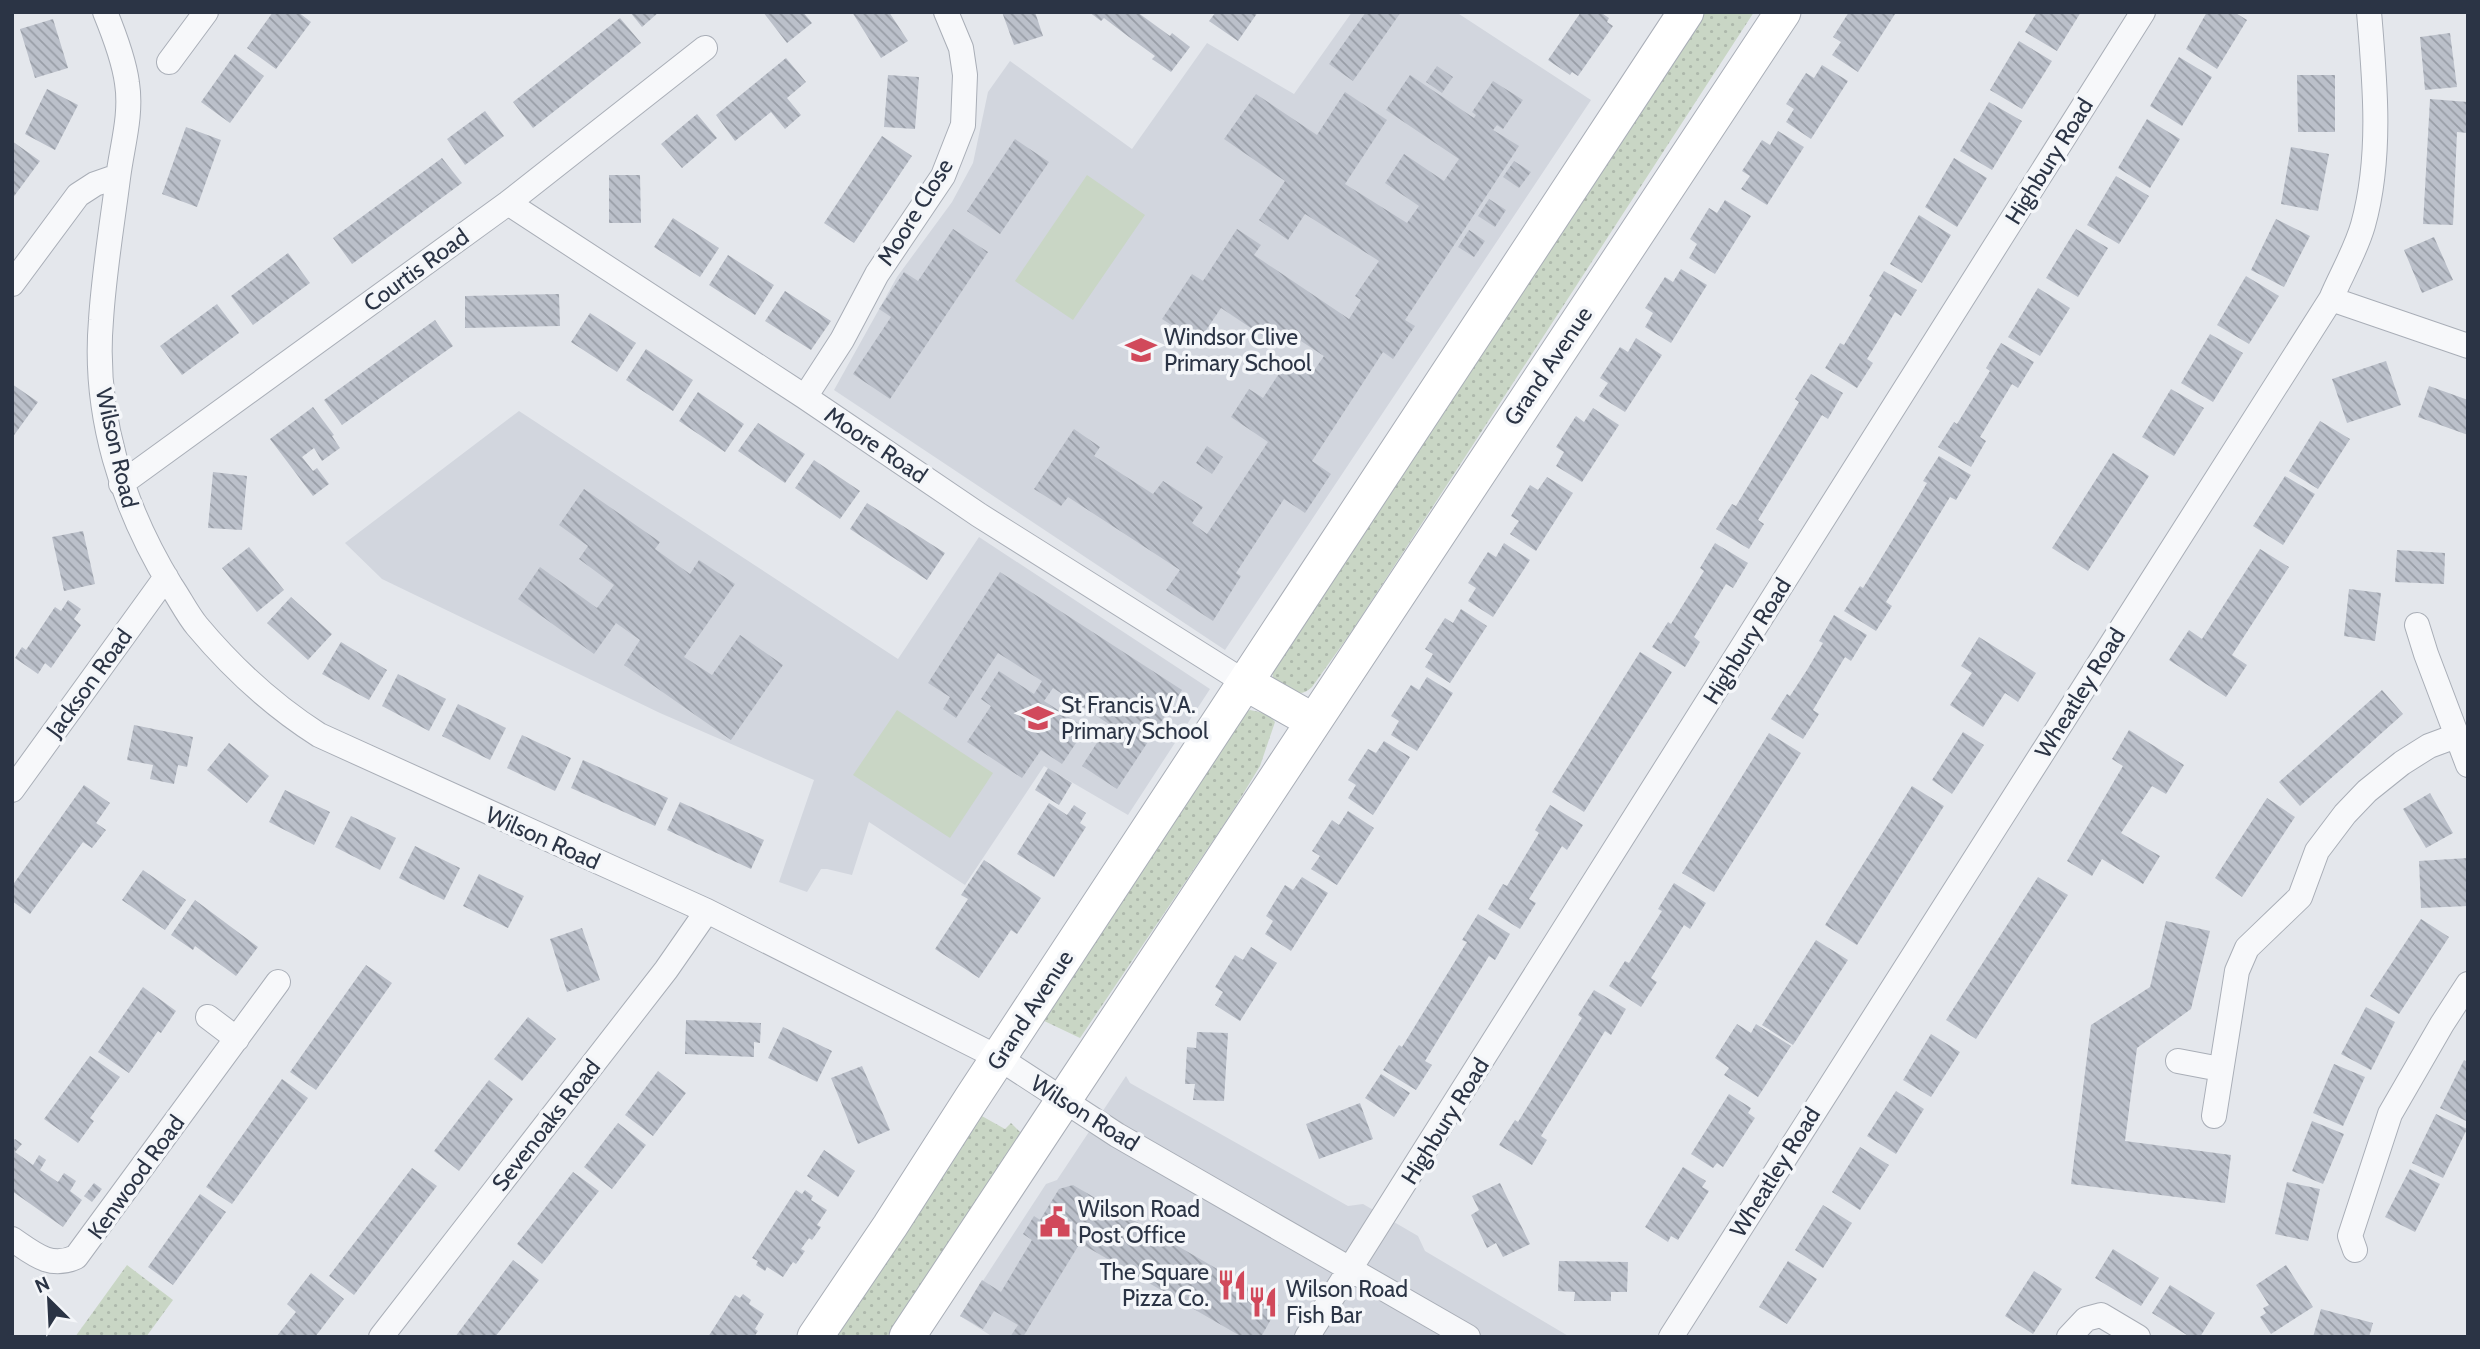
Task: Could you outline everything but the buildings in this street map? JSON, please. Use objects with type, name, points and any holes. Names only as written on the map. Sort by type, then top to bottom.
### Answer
[{"type":"street","name":"Wilson Road","points":[[105,12],[127,82],[128,116],[101,320],[99,366],[106,420],[121,484],[136,523],[195,624],[244,677],[281,710],[319,735],[707,911],[999,1058],[1116,1135],[1468,1337]]},
{"type":"street","points":[[169,62],[206,12]]},
{"type":"street","name":"Moore Close","points":[[805,397],[842,340],[877,274],[943,176],[962,125],[965,75],[961,48],[946,12]]},
{"type":"street","name":"Grand Avenue","points":[[815,1337],[1686,12]]},
{"type":"street","name":"Grand Avenue","points":[[907,1337],[1783,12]]},
{"type":"street","name":"Highbury Road","points":[[1307,1337],[2143,12]]},
{"type":"street","name":"Wheatley Road","points":[[1671,1337],[2331,299],[2362,227],[2375,162],[2370,12]]},
{"type":"street","name":"Courtis Road","points":[[121,484],[508,203],[705,48]]},
{"type":"street","points":[[12,285],[78,195],[94,184],[118,176]]},
{"type":"street","name":"Moore Road","points":[[508,203],[805,397],[979,515],[1246,683]]},
{"type":"street","points":[[2331,299],[2468,346]]},
{"type":"street","name":"Jackson Road","points":[[12,790],[166,577]]},
{"type":"street","points":[[2417,625],[2468,765]]},
{"type":"street","points":[[1246,683],[1313,721]]},
{"type":"street","points":[[2214,1116],[2237,971],[2247,948],[2300,897],[2317,851],[2367,791],[2402,763],[2429,746],[2456,736]]},
{"type":"street","name":"Sevenoaks Road","points":[[382,1337],[666,970],[707,911]]},
{"type":"street","name":"Kenwood Road","points":[[12,1239],[44,1260],[56,1263],[76,1257],[278,982]]},
{"type":"street","points":[[2355,1250],[2350,1236],[2390,1114],[2468,984]]},
{"type":"street","points":[[208,1017],[237,1039]]},
{"type":"street","points":[[2178,1061],[2220,1069]]},
{"type":"street","points":[[2069,1337],[2086,1319],[2101,1315],[2138,1337]]},
{"type":"shaded area","name":"Windsor Clive Primary School","points":[[1352,12],[1456,12],[1591,100],[1225,650],[834,390],[897,277],[952,202],[973,163],[988,92],[1010,61],[1132,149],[1207,43],[1294,94]]},
{"type":"shaded area","points":[[519,411],[898,659],[979,537],[1210,689],[1128,815],[1044,766],[965,885],[869,822],[852,875],[821,869],[807,892],[779,882],[814,780],[660,713],[382,579],[345,543]]},
{"type":"shaded area","points":[[1126,1076],[1130,1083],[1348,1206],[1363,1204],[1418,1236],[1425,1251],[1570,1337],[993,1337],[960,1316],[1046,1184],[1057,1180]]},
{"type":"green space","points":[[1699,12],[1754,12],[1352,631],[1312,687],[1298,693],[1274,682],[1272,671]]},
{"type":"green space","points":[[1087,175],[1145,215],[1073,320],[1015,281]]},
{"type":"green space","points":[[897,710],[993,773],[950,838],[853,775]]},
{"type":"green space","points":[[1250,710],[1268,714],[1275,722],[1260,766],[1229,817],[1080,1038],[1038,1018],[1240,715]]},
{"type":"green space","points":[[980,1115],[1005,1129],[1011,1123],[1021,1133],[887,1337],[833,1337]]},
{"type":"green space","points":[[127,1265],[173,1300],[146,1337],[75,1337]]},
{"type":"place","name":"Windsor Clive Primary School","points":[[1141,350]]},
{"type":"place","name":"St Francis V.A. Primary School","points":[[1038,718]]},
{"type":"place","name":"Wilson Road Post Office","points":[[1055,1222]]},
{"type":"place","name":"The Square Pizza Co.","points":[[1232,1285]]},
{"type":"place","name":"Wilson Road Fish Bar","points":[[1263,1302]]}]
